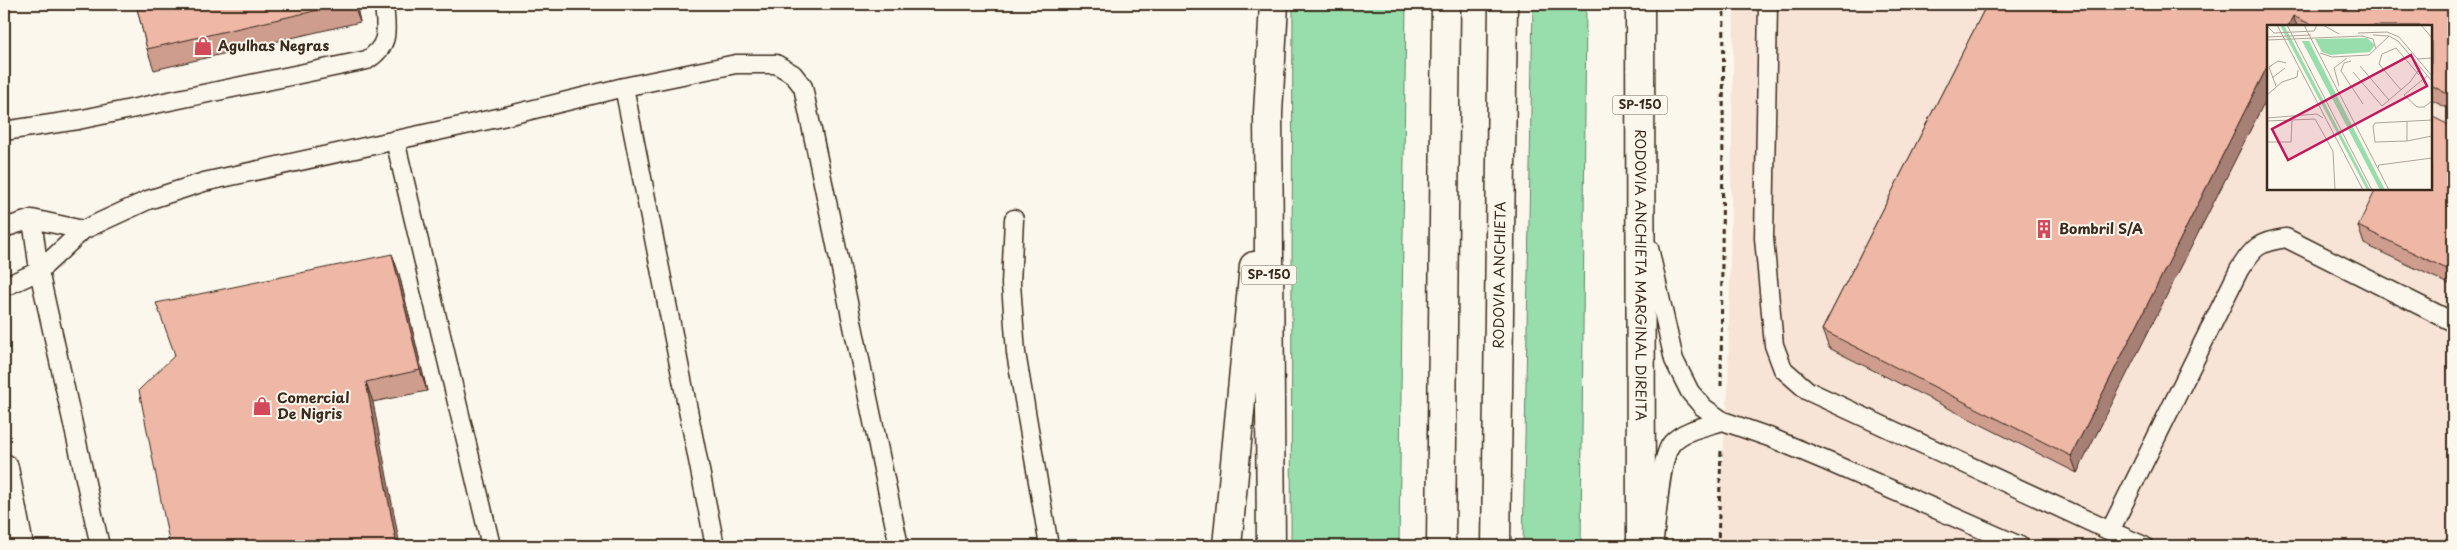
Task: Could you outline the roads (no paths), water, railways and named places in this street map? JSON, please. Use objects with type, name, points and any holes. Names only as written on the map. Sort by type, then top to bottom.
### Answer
[{"type":"main road","name":"SP-150","points":[[1271,546],[1268,113],[1274,4]]},
{"type":"main road","points":[[1440,546],[1446,4]]},
{"type":"main road","name":"RODOVIA ANCHIETA","points":[[1496,546],[1503,4]]},
{"type":"main road","name":"RODOVIA ANCHIETA MARGINAL DIREITA","points":[[1640,4],[1641,546]]},
{"type":"main road","points":[[1227,546],[1268,113]]},
{"type":"main road","points":[[4,468],[19,546]]},
{"type":"lane","points":[[4,131],[78,120],[368,60],[379,52],[384,43],[386,26],[384,4]]},
{"type":"lane","points":[[1768,4],[1764,238],[1774,345],[1784,369],[1808,391],[2144,546]]},
{"type":"lane","points":[[4,287],[39,272],[83,230],[148,200],[204,182],[502,117],[624,87],[736,64],[776,64],[793,74],[803,87],[898,546]]},
{"type":"lane","points":[[624,87],[715,546]]},
{"type":"lane","points":[[395,140],[491,546]]},
{"type":"lane","points":[[1641,206],[1674,360],[1690,392],[1703,408],[1722,421],[1815,456],[2020,546]]},
{"type":"lane","points":[[4,228],[32,219],[83,230]]},
{"type":"lane","points":[[32,219],[39,272],[100,546]]},
{"type":"lane","points":[[1014,219],[1011,284],[1016,353],[1049,546]]},
{"type":"lane","points":[[2110,530],[2239,270],[2253,248],[2267,241],[2286,238],[2453,322]]},
{"type":"lane","points":[[1654,546],[1663,466],[1672,443],[1687,433],[1722,421]]},
{"type":"place","name":"Agulhas Negras","points":[[203,46]]},
{"type":"place","name":"Bombril S/A","points":[[2044,229]]},
{"type":"place","name":"Comercial De Nigris","points":[[262,406]]}]
